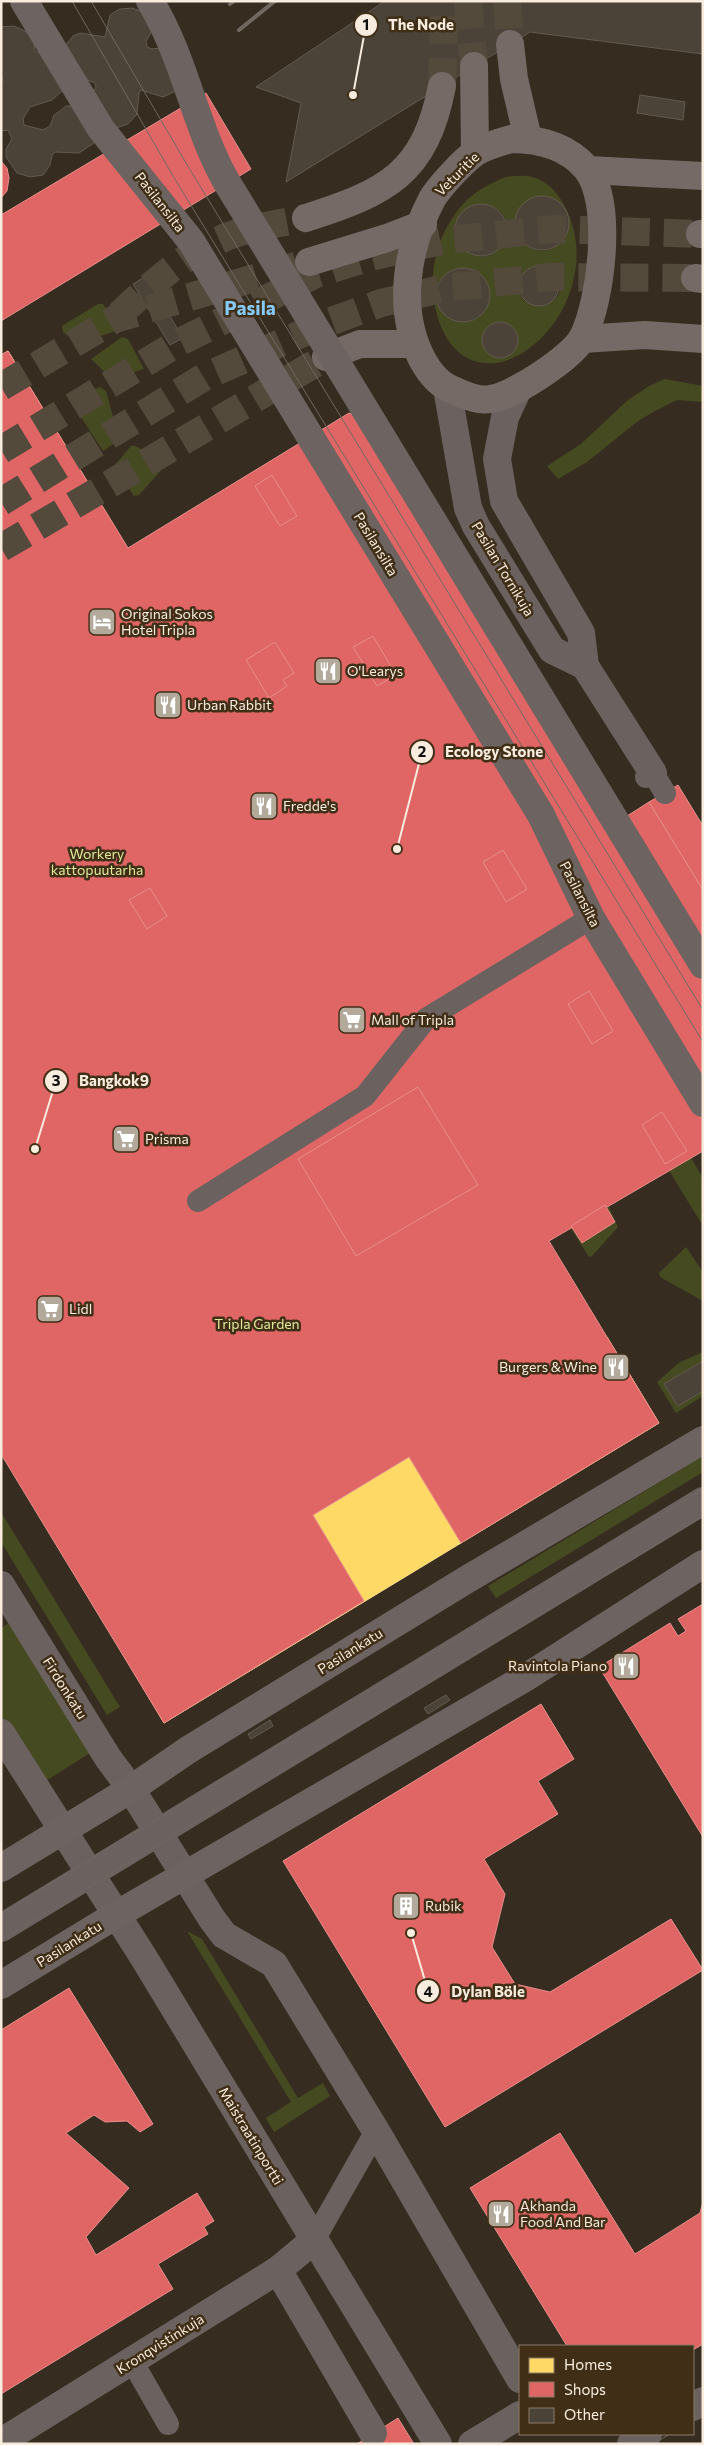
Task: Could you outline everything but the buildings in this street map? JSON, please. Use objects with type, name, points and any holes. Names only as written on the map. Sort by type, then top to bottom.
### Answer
[{"type":"main road","points":[[510,44],[514,80],[528,139]]},
{"type":"main road","points":[[474,66],[475,152]]},
{"type":"main road","points":[[306,218],[348,204],[391,182],[413,160],[426,141],[436,117],[442,86]]},
{"type":"main road","name":"Veturitie","points":[[511,139],[528,139],[547,142],[574,156],[588,170],[598,196],[602,230],[600,267],[595,298],[582,339],[560,360],[518,389],[490,399],[474,398],[447,388],[428,371],[414,344],[408,316],[407,293],[413,249],[433,198],[475,152],[511,139]]},
{"type":"main road","points":[[588,170],[703,176]]},
{"type":"main road","points":[[309,262],[387,238],[423,224]]},
{"type":"main road","points":[[582,339],[644,335],[703,339]]},
{"type":"main road","points":[[326,357],[360,344],[414,344]]},
{"type":"street","name":"Pasilansilta","points":[[24,1],[101,129],[151,189],[196,249],[541,814],[591,918],[703,1103]]},
{"type":"street","points":[[150,1],[186,78],[211,155],[226,182],[703,966]]},
{"type":"street","name":"Pasilan Tornikuja","points":[[447,388],[468,508],[476,526],[552,650],[586,666]]},
{"type":"street","points":[[518,389],[505,417],[496,459],[504,501],[581,632],[586,666],[655,781]]},
{"type":"street","name":"Pasilankatu","points":[[1,1868],[131,1789],[188,1750],[466,1580],[703,1440]]},
{"type":"street","points":[[1,1928],[703,1501]]},
{"type":"street","name":"Pasilankatu","points":[[1,1985],[116,1915],[525,1678],[703,1564]]},
{"type":"street","name":"Firdonkatu","points":[[1,1585],[108,1758],[131,1789]]},
{"type":"street","points":[[1,1733],[62,1831]]},
{"type":"street","points":[[131,1789],[212,1919],[224,1934],[274,1964],[376,2132],[519,2377]]},
{"type":"street","name":"Maistraatinportti","points":[[62,1831],[116,1915],[438,2444]]},
{"type":"street","name":"Kronqvistinkuja","points":[[1,2442],[278,2270],[314,2240]]},
{"type":"street","points":[[278,2270],[373,2434]]},
{"type":"street","points":[[472,2444],[519,2416]]},
{"type":"street","points":[[631,2444],[646,2435]]},
{"type":"lane","points":[[198,1200],[365,1096],[426,1020],[591,918]]},
{"type":"lane","points":[[314,2240],[376,2132]]},
{"type":"lane","points":[[132,2361],[168,2424]]},
{"type":"green space","points":[[526,176],[537,178],[554,190],[572,222],[576,243],[576,263],[573,283],[566,303],[556,321],[543,337],[527,350],[512,358],[502,362],[485,363],[469,359],[456,350],[446,337],[439,322],[435,305],[433,271],[440,242],[464,203],[484,188],[506,177]],"holes":[[[536,197],[554,200],[564,208],[568,219],[566,232],[560,242],[550,249],[538,250],[524,243],[516,230],[516,217],[530,200]],[[476,204],[493,207],[503,215],[507,226],[505,238],[499,249],[489,255],[477,256],[463,249],[455,237],[454,230],[459,217]],[[535,266],[545,267],[550,270],[557,277],[560,289],[557,297],[549,303],[539,305],[529,303],[522,298],[519,288],[523,274]],[[458,268],[465,268],[478,273],[484,278],[490,289],[490,296],[488,304],[479,317],[467,322],[455,320],[444,312],[437,302],[436,290],[442,278]],[[496,322],[508,324],[515,329],[518,337],[517,345],[513,352],[507,356],[498,357],[487,352],[483,341],[486,329]]]},
{"type":"green space","points":[[98,304],[103,304],[118,325],[116,331],[78,343],[63,332],[62,326]]},
{"type":"green space","points":[[122,337],[128,339],[144,369],[112,379],[91,359]]},
{"type":"green space","points":[[665,379],[703,386],[703,402],[677,400],[655,411],[638,421],[587,462],[558,479],[547,466],[581,444],[628,400],[649,386]]},
{"type":"green space","points":[[100,387],[106,391],[118,435],[116,442],[103,451],[70,400]]},
{"type":"green space","points":[[131,446],[135,446],[162,459],[165,463],[164,467],[139,495],[134,496],[114,466]]},
{"type":"green space","points":[[687,1151],[703,1178],[703,1226],[665,1164]]},
{"type":"green space","points":[[605,1202],[618,1227],[589,1257],[557,1207]],"holes":[[[605,1205],[615,1222],[582,1243],[571,1226]]]},
{"type":"green space","points":[[686,1247],[703,1272],[703,1301],[660,1277],[659,1273]]},
{"type":"green space","points":[[703,1352],[703,1361],[664,1384],[678,1406],[703,1391],[703,1396],[676,1413],[657,1382],[680,1362]]},
{"type":"green space","points":[[703,1456],[703,1472],[496,1598],[488,1586]]},
{"type":"green space","points":[[1,1512],[120,1707],[107,1715],[1,1542]]},
{"type":"green space","points":[[9,1623],[90,1753],[41,1784],[1,1720],[1,1628]]},
{"type":"green space","points":[[187,1931],[202,1939],[298,2098],[323,2083],[330,2096],[274,2132],[266,2118],[291,2102]]},
{"type":"tunnel","points":[[442,86],[445,1]]},
{"type":"tunnel","points":[[468,1],[474,66]]},
{"type":"tunnel","points":[[507,1],[510,44]]},
{"type":"tunnel","points":[[119,315],[165,274],[203,248],[238,233],[306,218]]},
{"type":"tunnel","points":[[1,450],[178,343],[316,274],[370,257],[445,240],[554,229],[700,234]]},
{"type":"tunnel","points":[[1,387],[115,319],[302,264]]},
{"type":"tunnel","points":[[1,502],[204,377],[321,325],[381,303],[445,288],[551,277],[695,278]]},
{"type":"tunnel","points":[[1,548],[326,357]]},
{"type":"tram line","points":[[72,1],[173,176],[703,1042]]},
{"type":"tram line","points":[[91,1],[189,168],[703,1010]]},
{"type":"tram line","points":[[1,1914],[703,1489]]},
{"type":"tram line","points":[[1,1940],[703,1516]]},
{"type":"tram line","points":[[694,2419],[703,2413]]},
{"type":"tram line","points":[[653,2444],[668,2435]]},
{"type":"railway","points":[[230,4],[234,1]]},
{"type":"railway","points":[[239,30],[275,1]]},
{"type":"place","name":"The Node","points":[[353,95]]},
{"type":"place","name":"Original Sokos Hotel Tripla","points":[[102,622]]},
{"type":"place","name":"O'Learys","points":[[328,671]]},
{"type":"place","name":"Urban Rabbit","points":[[168,705]]},
{"type":"place","name":"Fredde's","points":[[264,806]]},
{"type":"place","name":"Ecology Stone","points":[[397,849]]},
{"type":"place","name":"Mall of Tripla","points":[[352,1020]]},
{"type":"place","name":"Prisma","points":[[126,1139]]},
{"type":"place","name":"Bangkok9","points":[[35,1149]]},
{"type":"place","name":"Lidl","points":[[50,1309]]},
{"type":"place","name":"Burgers & Wine","points":[[616,1367]]},
{"type":"place","name":"Ravintola Piano","points":[[626,1666]]},
{"type":"place","name":"Rubik","points":[[406,1906]]},
{"type":"place","name":"Dylan Böle","points":[[411,1933]]},
{"type":"place","name":"Akhanda Food And Bar","points":[[501,2214]]},
{"type":"district","name":"Pasila","points":[[250,308]]},
{"type":"park label","name":"Workery kattopuutarha","points":[[97,862]]},
{"type":"park label","name":"Tripla Garden","points":[[257,1324]]}]
